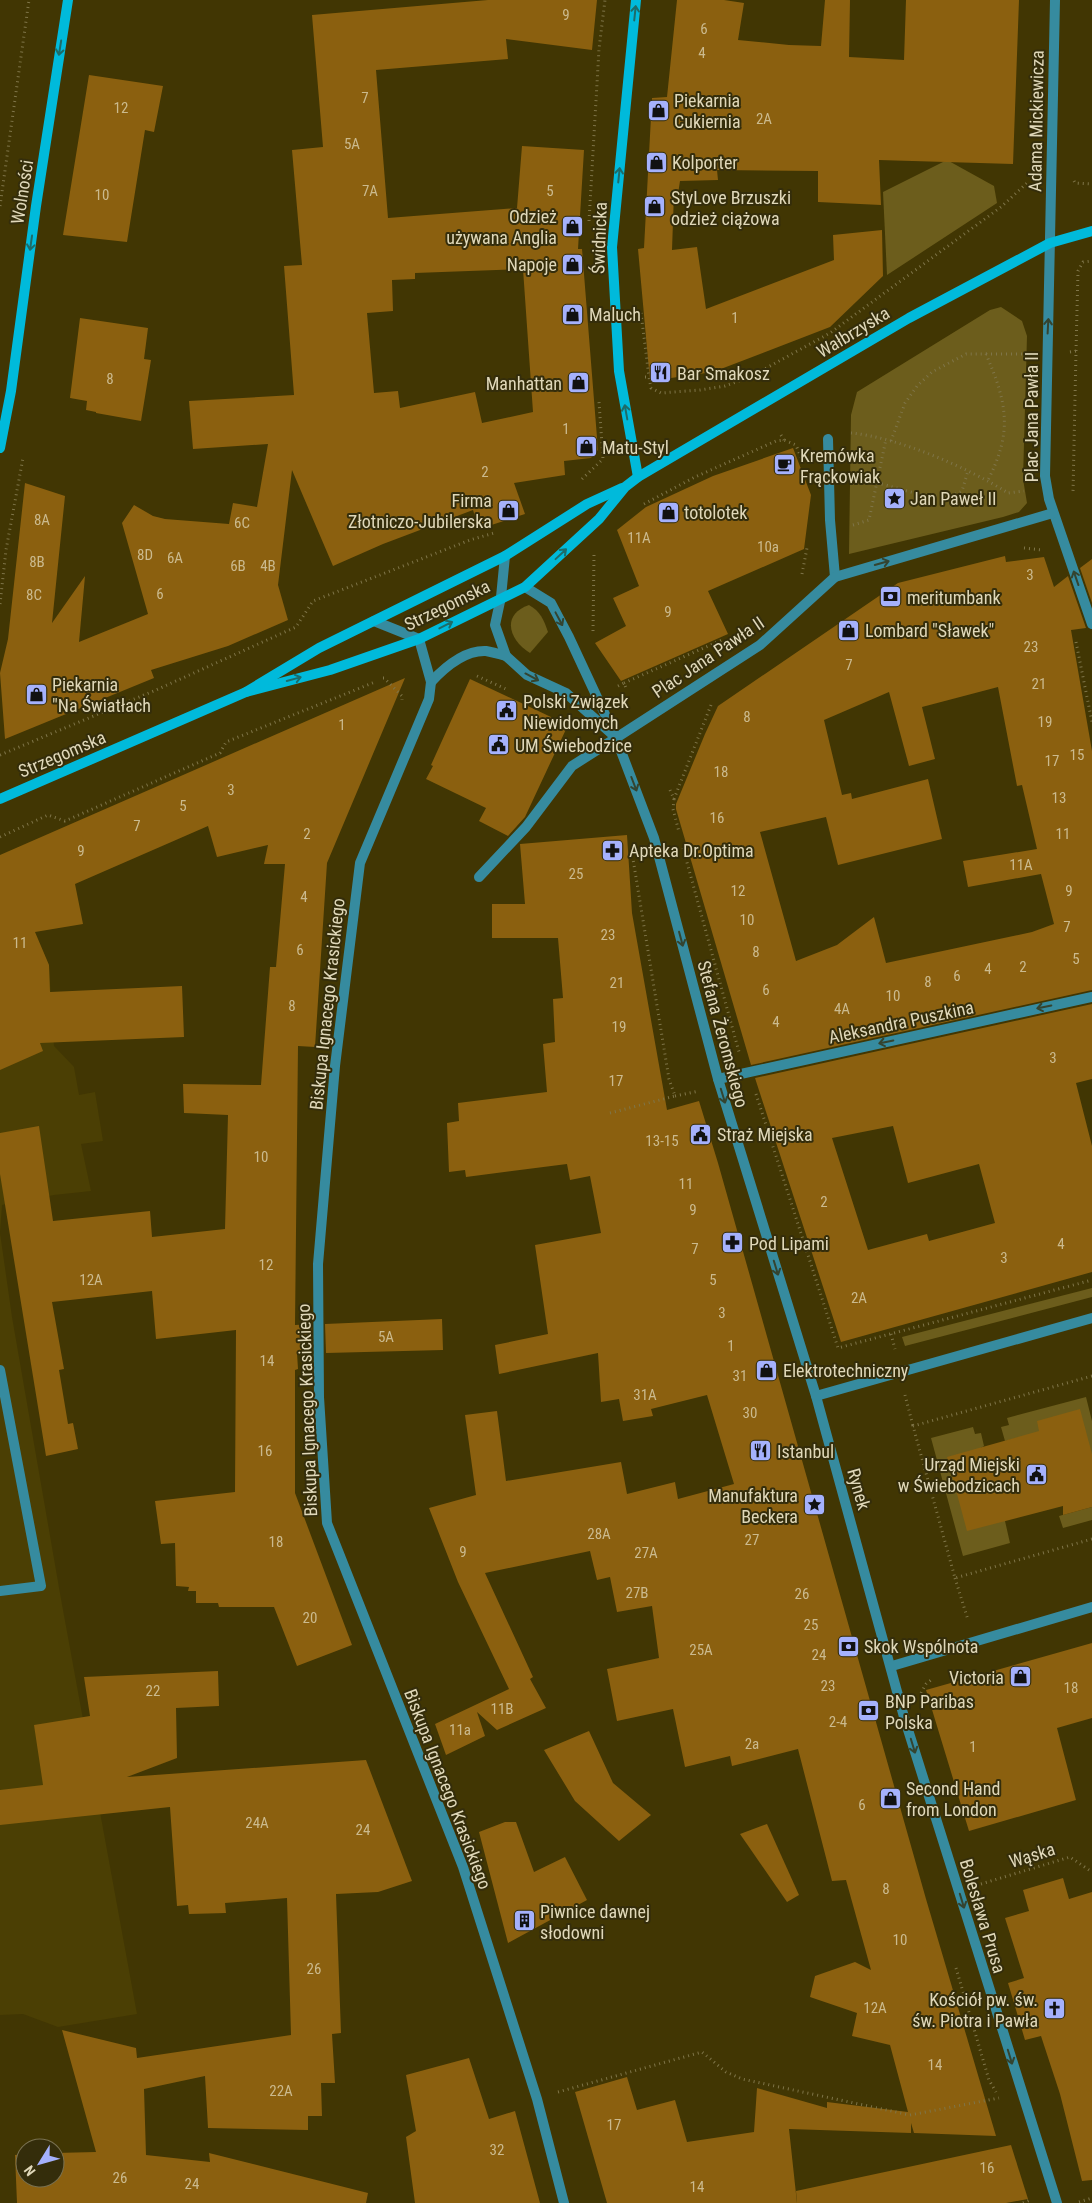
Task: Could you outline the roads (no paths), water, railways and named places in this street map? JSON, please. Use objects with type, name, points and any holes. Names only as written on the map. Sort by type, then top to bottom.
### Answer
[{"type":"main road","name":"Wolności","points":[[0,448],[68,0]]},
{"type":"main road","name":"Świdnicka","points":[[636,0],[612,247],[619,371],[638,477]]},
{"type":"main road","name":"Wałbrzyska","points":[[638,477],[909,318],[1050,242],[1092,231]]},
{"type":"main road","name":"Strzegomska","points":[[246,692],[330,670],[419,639],[501,597],[525,587],[598,519],[625,487],[638,477]]},
{"type":"main road","name":"Strzegomska","points":[[0,799],[246,692],[319,648],[505,556],[587,504],[625,487]]},
{"type":"street","name":"Adama Mickiewicza","points":[[1050,242],[1055,0]]},
{"type":"street","name":"Plac Jana Pawła II","points":[[479,877],[526,827],[572,766],[760,645],[835,577],[1053,513],[1045,476],[1050,242]]},
{"type":"street","points":[[828,439],[835,577]]},
{"type":"street","points":[[1053,513],[1092,624]]},
{"type":"street","name":"Stefana Żeromskiego","points":[[505,556],[501,597],[495,625],[506,656],[526,675],[566,693],[616,738]]},
{"type":"street","name":"Stefana Żeromskiego","points":[[525,587],[551,603],[616,738],[654,838],[718,1079],[816,1396]]},
{"type":"street","points":[[374,621],[419,639]]},
{"type":"street","name":"Biskupa Ignacego Krasickiego","points":[[419,639],[431,682],[429,699],[360,862],[335,1066],[318,1264],[319,1396],[327,1523],[469,1885],[536,2099],[564,2203]]},
{"type":"street","points":[[431,682],[445,667],[461,658],[484,651],[506,656]]},
{"type":"street","name":"Aleksandra Puszkina","points":[[718,1079],[1092,997]]},
{"type":"street","points":[[816,1396],[1092,1318]]},
{"type":"street","points":[[0,1370],[41,1586],[0,1591]]},
{"type":"street","name":"Rynek","points":[[816,1396],[892,1666]]},
{"type":"street","points":[[892,1666],[1092,1607]]},
{"type":"street","name":"Bolesława Prusa","points":[[892,1666],[904,1717],[1057,2203]]},
{"type":"place","name":"Piekarnia Cukiernia","points":[[658,110]]},
{"type":"place","name":"Kolporter","points":[[656,162]]},
{"type":"place","name":"StyLove Brzuszki odzież ciążowa","points":[[655,207]]},
{"type":"place","name":"Odzież używana Anglia","points":[[573,226]]},
{"type":"place","name":"Napoje","points":[[573,264]]},
{"type":"place","name":"Maluch","points":[[573,314]]},
{"type":"place","name":"Bar Smakosz","points":[[661,373]]},
{"type":"place","name":"Manhattan","points":[[578,383]]},
{"type":"place","name":"Matu-Styl","points":[[586,447]]},
{"type":"place","name":"Kremówka Frąckowiak","points":[[784,465]]},
{"type":"place","name":"Jan Paweł II","points":[[894,498]]},
{"type":"place","name":"Firma Złotniczo-Jubilerska","points":[[508,510]]},
{"type":"place","name":"totolotek","points":[[668,512]]},
{"type":"place","name":"meritumbank","points":[[891,597]]},
{"type":"place","name":"Lombard \"Sławek\"","points":[[849,630]]},
{"type":"place","name":"Piekarnia \"Na Światłach","points":[[36,694]]},
{"type":"place","name":"Polski Związek Niewidomych","points":[[507,711]]},
{"type":"place","name":"UM Świebodzice","points":[[499,745]]},
{"type":"place","name":"Apteka Dr.Optima","points":[[613,850]]},
{"type":"place","name":"Straż Miejska","points":[[701,1134]]},
{"type":"place","name":"Pod Lipami","points":[[733,1243]]},
{"type":"place","name":"Elektrotechniczny","points":[[767,1370]]},
{"type":"place","name":"Istanbul","points":[[761,1451]]},
{"type":"place","name":"Urząd Miejski w Świebodzicach","points":[[1036,1474]]},
{"type":"place","name":"Manufaktura Beckera","points":[[814,1505]]},
{"type":"place","name":"Skok Wspólnota","points":[[848,1646]]},
{"type":"place","name":"Victoria","points":[[1020,1677]]},
{"type":"place","name":"BNP Paribas Polska","points":[[869,1711]]},
{"type":"place","name":"Second Hand from London","points":[[890,1798]]},
{"type":"place","name":"Piwnice dawnej słodowni","points":[[524,1921]]},
{"type":"place","name":"Kościół pw. św. św. Piotra i Pawła","points":[[1054,2009]]}]
